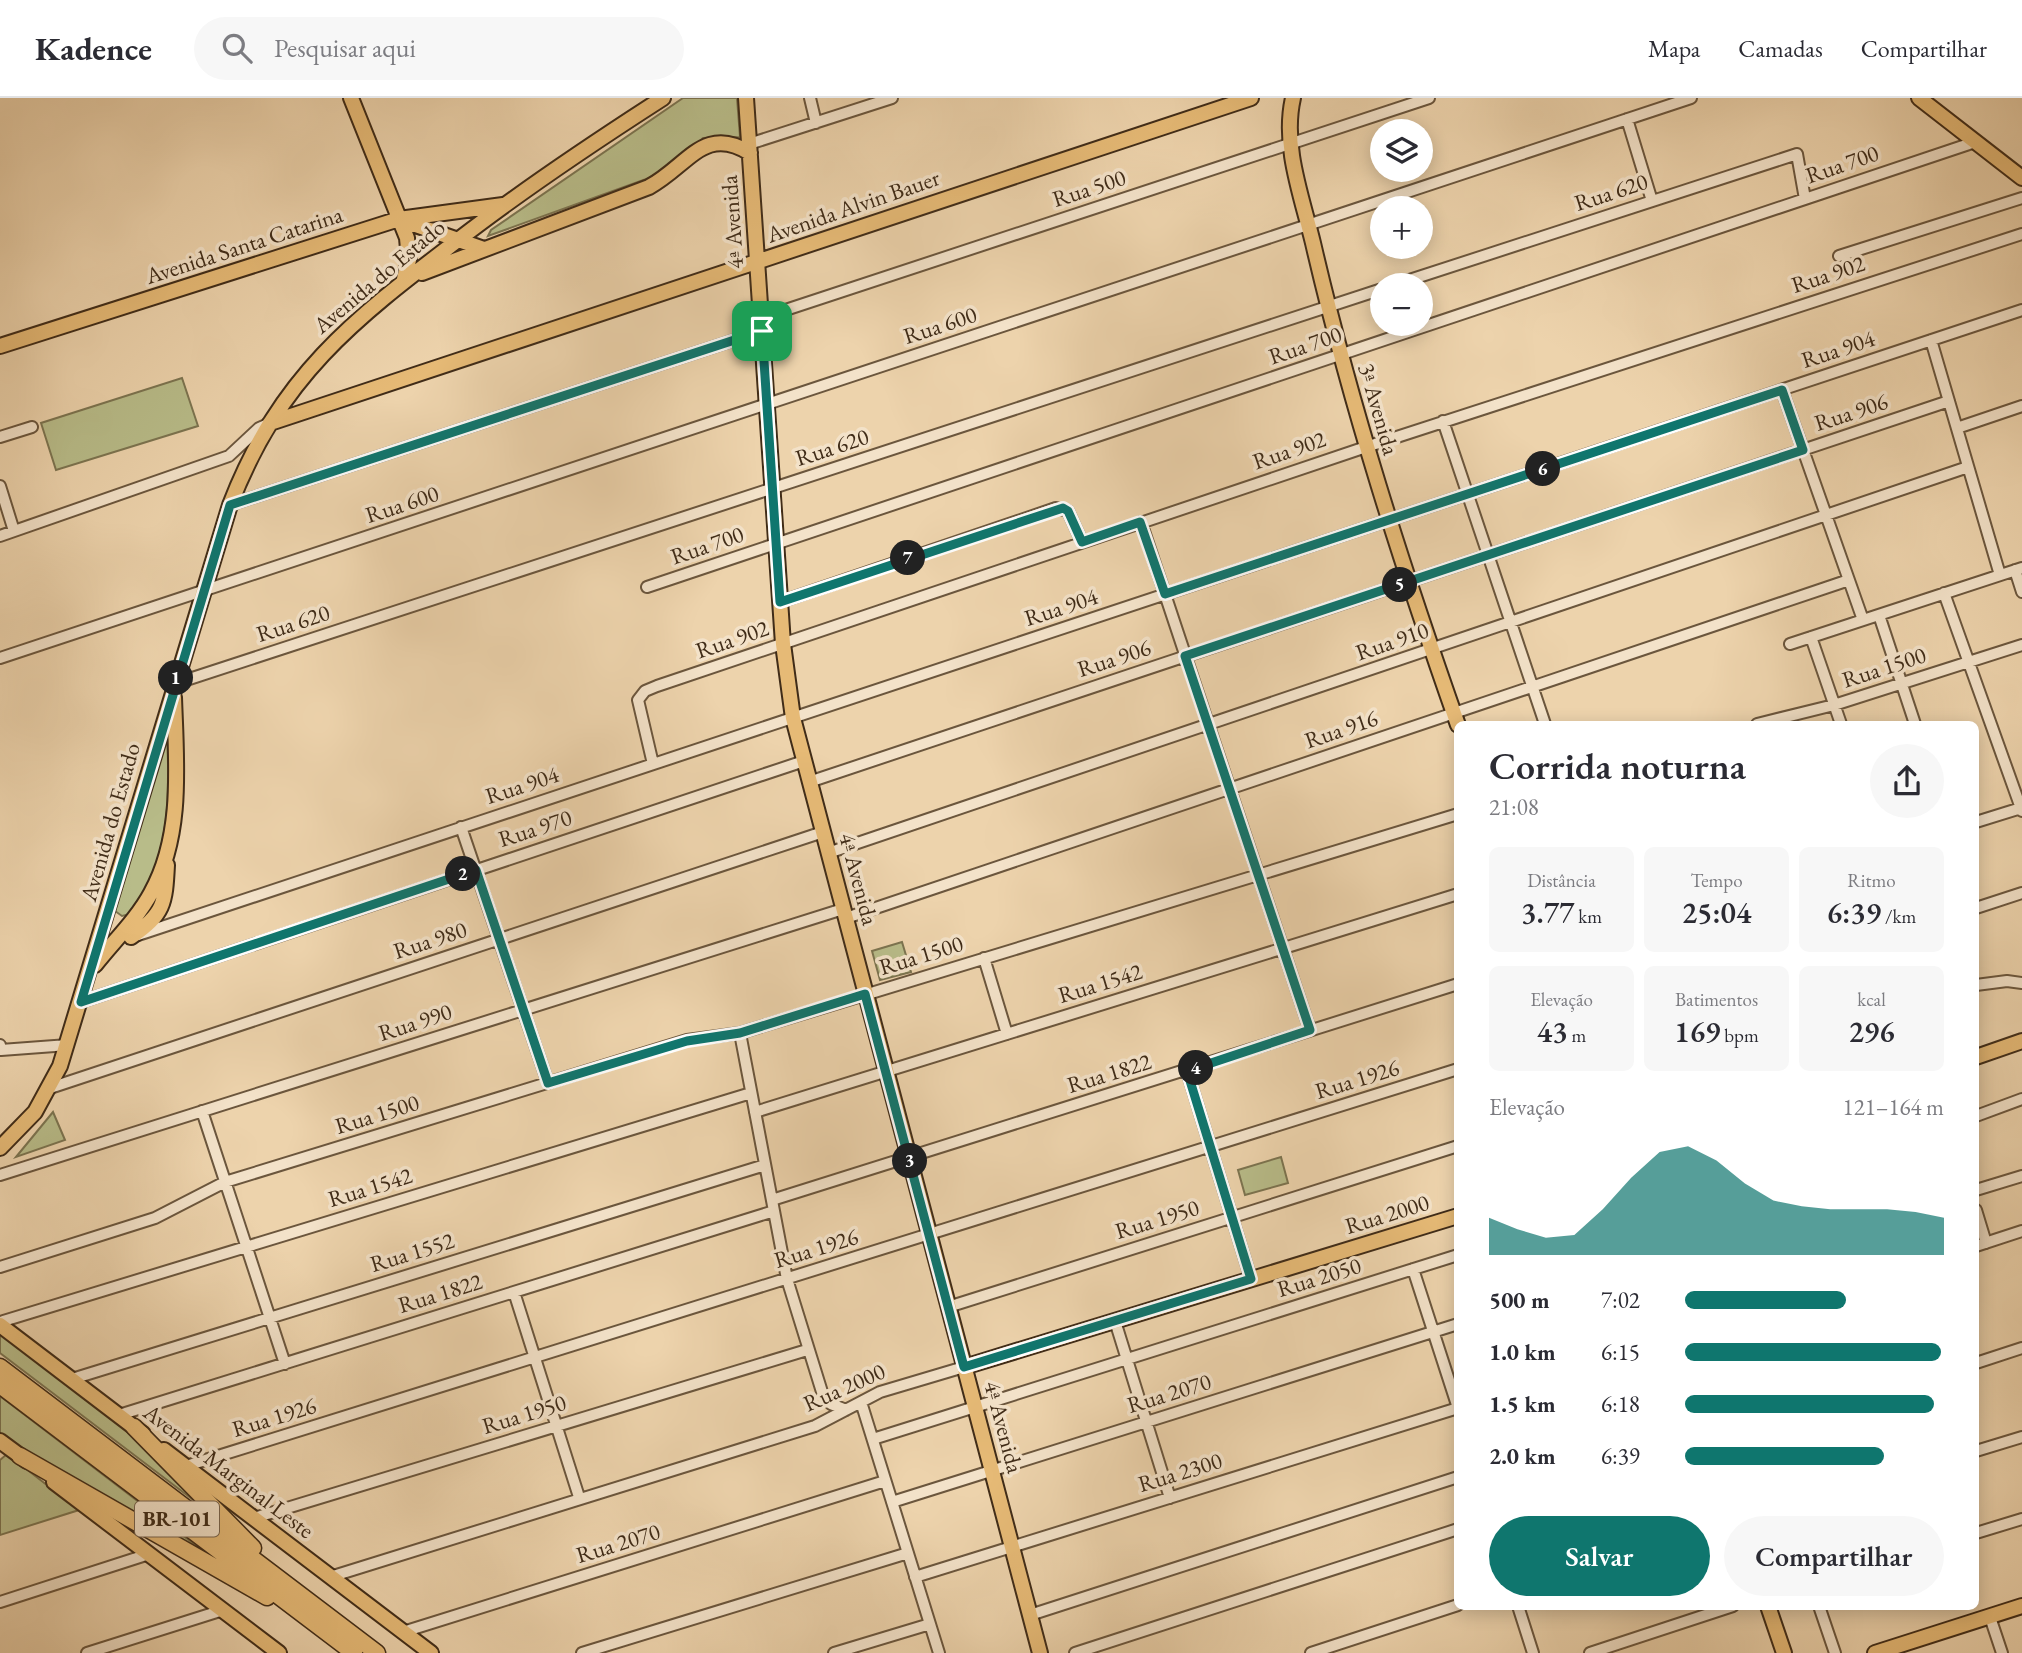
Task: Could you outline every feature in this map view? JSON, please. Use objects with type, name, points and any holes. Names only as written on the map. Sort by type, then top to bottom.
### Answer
[{"type":"highway","name":"BR-101","points":[[0,1367],[377,1653]]},
{"type":"highway","name":"BR-101","points":[[0,1385],[354,1653]]},
{"type":"highway","points":[[134,1427],[313,1605]]},
{"type":"highway","points":[[20,1456],[111,1511],[313,1622]]},
{"type":"main road","points":[[351,98],[400,219],[409,251],[404,279]]},
{"type":"main road","name":"Avenida do Estado","points":[[0,1148],[35,1112],[50,1088],[68,1045],[174,684],[230,505],[249,458],[270,422],[290,392],[335,339],[404,279],[505,204],[663,98]]},
{"type":"main road","name":"4ª Avenida","points":[[746,98],[783,644],[793,718],[1040,1653]]},
{"type":"main road","name":"Avenida Alvin Bauer","points":[[270,422],[1251,98]]},
{"type":"main road","name":"3ª Avenida","points":[[1293,98],[1291,144],[1340,355],[1387,520],[1456,719]]},
{"type":"main road","points":[[1919,98],[2022,178]]},
{"type":"main road","points":[[404,279],[649,187],[674,172],[709,143],[727,141],[750,149]]},
{"type":"main road","name":"Avenida Santa Catarina","points":[[0,346],[400,219],[505,204]]},
{"type":"main road","points":[[400,219],[484,249]]},
{"type":"main road","name":"Avenida do Estado","points":[[90,972],[152,891],[169,843],[177,780],[174,684]]},
{"type":"main road","points":[[131,937],[154,921],[165,895],[169,843]]},
{"type":"main road","points":[[1979,1056],[2022,1041]]},
{"type":"main road","name":"Rua 2000","points":[[964,1367],[1454,1217]]},
{"type":"main road","name":"Avenida Marginal Leste","points":[[0,1324],[430,1653]]},
{"type":"main road","points":[[0,1441],[279,1653]]},
{"type":"main road","points":[[1875,1653],[2022,1606]]},
{"type":"main road","points":[[1769,1610],[1784,1653]]},
{"type":"street","points":[[810,98],[816,123]]},
{"type":"street","points":[[750,149],[816,123],[892,98]]},
{"type":"street","name":"Rua 500","points":[[230,505],[1429,98]]},
{"type":"street","name":"Rua 600","points":[[0,658],[1691,98]]},
{"type":"street","points":[[1627,119],[1653,201]]},
{"type":"street","name":"Rua 700","points":[[647,587],[1975,142]]},
{"type":"street","name":"Rua 620","points":[[1431,273],[1797,154],[1805,199]]},
{"type":"street","points":[[1839,256],[2022,198]]},
{"type":"street","name":"Rua 902","points":[[653,764],[638,710],[638,699],[645,691],[1444,421],[2022,234]]},
{"type":"street","name":"Rua 620","points":[[174,684],[1370,293]]},
{"type":"street","name":"Rua 904","points":[[112,943],[2022,310]]},
{"type":"street","points":[[1931,340],[2000,575]]},
{"type":"street","points":[[1782,390],[1863,620]]},
{"type":"street","name":"Rua 906","points":[[809,782],[1949,401]]},
{"type":"street","points":[[1957,428],[2022,406]]},
{"type":"street","points":[[1444,421],[1544,721]]},
{"type":"street","points":[[0,536],[229,456],[259,428],[270,422]]},
{"type":"street","points":[[0,437],[32,427]]},
{"type":"street","name":"Rua 910","points":[[828,853],[1968,467]]},
{"type":"street","points":[[0,486],[14,531]]},
{"type":"street","points":[[780,602],[1056,508],[1068,511],[1082,542]]},
{"type":"street","points":[[1140,522],[1310,1030]]},
{"type":"street","points":[[1790,644],[2018,569],[2022,592]]},
{"type":"street","name":"Rua 916","points":[[844,914],[1229,789],[1456,719],[1532,687],[1849,580]]},
{"type":"street","points":[[1944,593],[2022,809],[1979,821]]},
{"type":"street","points":[[1879,615],[1914,721]]},
{"type":"street","points":[[1811,637],[1840,721]]},
{"type":"street","name":"Rua 1500","points":[[1769,721],[1834,705],[2022,645]]},
{"type":"street","name":"Rua 970","points":[[81,1002],[804,761]]},
{"type":"street","name":"Rua 1500","points":[[0,1267],[155,1218],[225,1182],[687,1041],[740,1033],[1454,815]]},
{"type":"street","points":[[461,828],[548,1083]]},
{"type":"street","name":"Rua 980","points":[[50,1088],[823,832]]},
{"type":"street","points":[[1979,907],[2022,893]]},
{"type":"street","name":"Rua 1542","points":[[755,1112],[1454,895]]},
{"type":"street","name":"Rua 990","points":[[0,1175],[523,1010],[844,914]]},
{"type":"street","points":[[984,958],[1007,1034]]},
{"type":"street","points":[[1979,985],[2007,981],[2022,983]]},
{"type":"street","name":"Rua 1822","points":[[119,1415],[514,1292],[909,1158],[1454,985]]},
{"type":"street","points":[[740,1033],[787,1279],[822,1392],[831,1404],[846,1410]]},
{"type":"street","points":[[0,1045],[1,1050],[68,1045]]},
{"type":"street","name":"Rua 1926","points":[[186,1466],[1454,1070]]},
{"type":"street","points":[[1187,1071],[1251,1279]]},
{"type":"street","name":"Rua 1542","points":[[0,1324],[751,1093]]},
{"type":"street","points":[[1979,1115],[2022,1098]]},
{"type":"street","points":[[202,1111],[285,1364]]},
{"type":"street","name":"Rua 1950","points":[[948,1307],[1454,1147]]},
{"type":"street","name":"Rua 1552","points":[[72,1379],[765,1165]]},
{"type":"street","points":[[1979,1189],[2022,1176]]},
{"type":"street","points":[[1981,1244],[2022,1231]]},
{"type":"street","name":"Rua 2050","points":[[873,1439],[1454,1256]]},
{"type":"street","points":[[1413,1269],[1454,1396]]},
{"type":"street","points":[[514,1292],[579,1497]]},
{"type":"street","points":[[1115,1321],[1170,1497]]},
{"type":"street","name":"Rua 2070","points":[[892,1502],[1454,1325]]},
{"type":"street","points":[[1979,1362],[2022,1348]]},
{"type":"street","name":"Rua 1950","points":[[254,1518],[807,1350]]},
{"type":"street","name":"Rua 2000","points":[[330,1577],[579,1497],[816,1426],[880,1392],[964,1367]]},
{"type":"street","points":[[861,1402],[939,1653]]},
{"type":"street","name":"Rua 2300","points":[[915,1577],[1454,1409]]},
{"type":"street","points":[[1979,1450],[2022,1437]]},
{"type":"street","points":[[1030,1615],[1454,1478]]},
{"type":"street","name":"Rua 2070","points":[[403,1632],[885,1481]]},
{"type":"street","points":[[1979,1532],[2022,1518]]},
{"type":"street","points":[[1075,1653],[1454,1531]]},
{"type":"street","points":[[582,1653],[908,1553]]},
{"type":"street","points":[[0,1602],[149,1554]]},
{"type":"street","points":[[1311,1653],[1454,1606]]},
{"type":"street","points":[[87,1653],[223,1610]]},
{"type":"street","points":[[1519,1610],[1533,1653]]},
{"type":"street","points":[[1590,1653],[1721,1610]]},
{"type":"street","points":[[1820,1610],[1835,1653]]},
{"type":"street","points":[[1990,1617],[2002,1653]]},
{"type":"street","points":[[834,1653],[930,1624]]},
{"type":"green space","points":[[683,98],[737,98],[740,137],[703,138],[676,164],[649,178],[488,236],[491,230]]},
{"type":"green space","points":[[182,378],[198,426],[56,470],[41,423]]},
{"type":"green space","points":[[167,730],[167,802],[161,849],[143,893],[130,914],[122,916],[115,911],[113,905]]},
{"type":"green space","points":[[902,942],[911,972],[880,980],[872,951]]},
{"type":"green space","points":[[53,1112],[65,1140],[16,1157]]},
{"type":"green space","points":[[1281,1157],[1288,1183],[1245,1195],[1238,1170]]},
{"type":"green space","points":[[0,1331],[142,1441],[217,1518],[0,1353]]},
{"type":"green space","points":[[0,1396],[228,1570],[25,1454],[0,1434]]},
{"type":"green space","points":[[7,1454],[79,1510],[0,1535],[0,1460]]},
{"type":"route","points":[[762,331],[780,602],[1056,508],[1068,511],[1082,542],[1140,522],[1165,594],[1782,390],[1803,450],[1185,656],[1310,1030],[1187,1071],[1251,1279],[964,1367],[865,994],[740,1033],[708,1035],[548,1083],[476,870],[81,1002],[174,684],[230,505],[762,331]]}]
